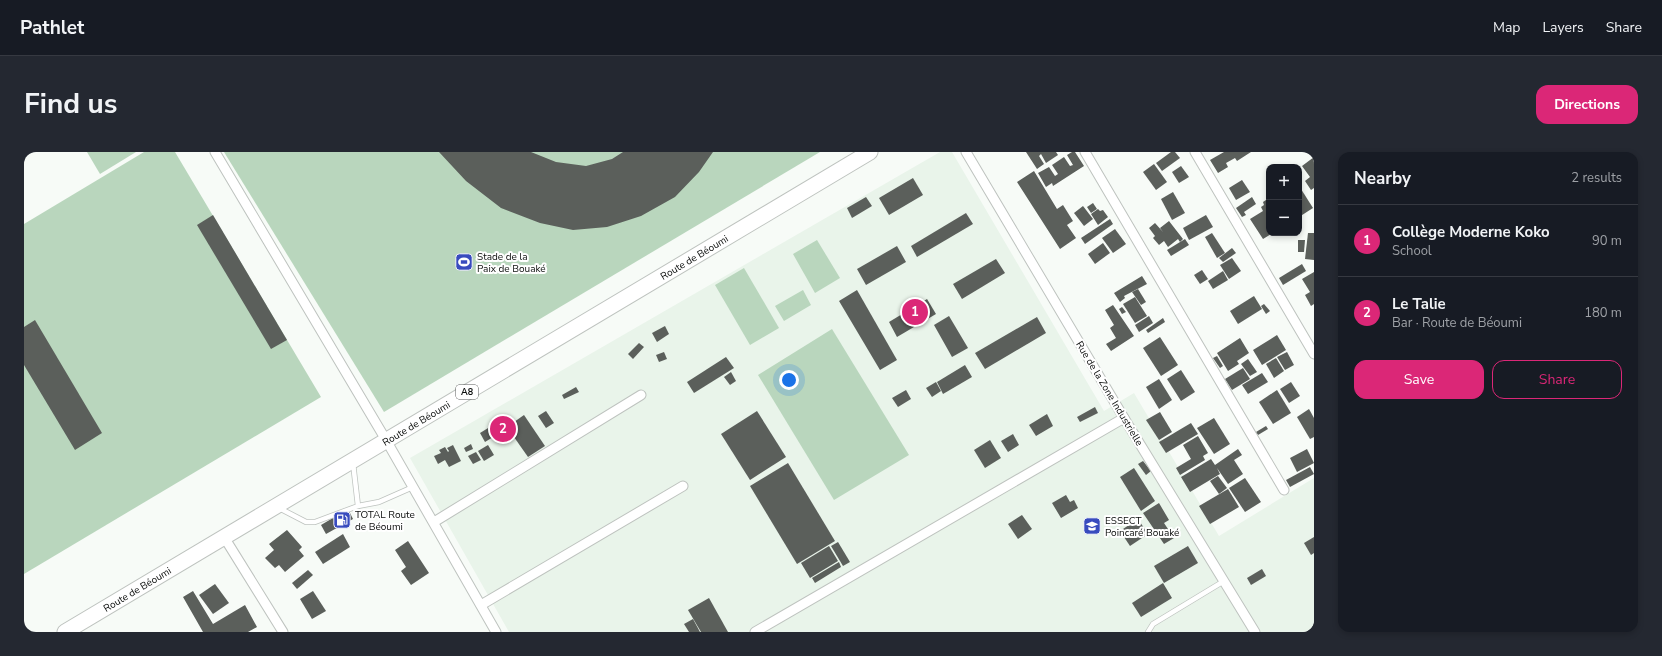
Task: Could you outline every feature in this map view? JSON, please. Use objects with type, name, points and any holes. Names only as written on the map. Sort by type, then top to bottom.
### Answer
[{"type":"main road","name":"Route de Béoumi","points":[[65,632],[870,152]]},
{"type":"street","points":[[215,152],[386,440],[496,632]]},
{"type":"street","name":"Rue de la Zone Industrielle","points":[[966,152],[1124,418],[1255,632]]},
{"type":"street","points":[[1085,152],[1284,490]]},
{"type":"street","points":[[1194,152],[1314,354]]},
{"type":"street","points":[[434,522],[641,395]]},
{"type":"street","points":[[755,632],[1124,418]]},
{"type":"street","points":[[481,605],[683,486]]},
{"type":"street","points":[[224,537],[282,632]]},
{"type":"lane","points":[[352,460],[358,506]]},
{"type":"lane","points":[[276,506],[306,522],[315,522],[358,506],[379,502],[413,487]]},
{"type":"lane","points":[[1148,632],[1153,624],[1225,581]]},
{"type":"shaded area","points":[[940,152],[952,152],[1104,411],[1134,393],[1219,536],[1314,478],[1314,632],[509,632],[410,458]]},
{"type":"green space","points":[[87,152],[136,152],[100,174]]},
{"type":"green space","points":[[144,152],[175,152],[321,397],[24,574],[24,224]]},
{"type":"green space","name":"Stade de la Paix de Bouaké","points":[[224,152],[820,152],[384,412]]},
{"type":"green space","points":[[817,240],[840,278],[815,293],[793,254]]},
{"type":"green space","points":[[744,268],[779,328],[750,345],[715,285]]},
{"type":"green space","points":[[803,290],[811,305],[784,321],[775,306]]},
{"type":"green space","points":[[832,329],[909,455],[834,500],[758,375]]},
{"type":"building","points":[[439,152],[531,152],[556,162],[586,166],[612,159],[623,152],[713,152],[699,172],[675,197],[641,216],[607,227],[573,230],[540,223],[501,208],[466,181]]},
{"type":"building","points":[[1026,152],[1056,152],[1058,155],[1046,163],[1041,154],[1039,156],[1044,164],[1037,169]]},
{"type":"building","points":[[1075,152],[1084,166],[1053,186],[1052,183],[1046,187],[1038,173],[1049,167],[1055,176],[1058,174],[1052,165],[1064,157],[1070,166],[1073,165],[1067,155]]},
{"type":"building","points":[[1171,152],[1175,152],[1180,158],[1162,171],[1156,163]]},
{"type":"building","points":[[1224,152],[1251,152],[1237,161],[1235,158],[1226,163],[1228,167],[1218,173],[1210,160]]},
{"type":"building","points":[[1314,157],[1314,188],[1311,190],[1305,181],[1310,177],[1302,166]]},
{"type":"building","points":[[1154,164],[1167,182],[1156,190],[1143,172]]},
{"type":"building","points":[[1181,166],[1189,177],[1179,183],[1172,172]]},
{"type":"building","points":[[1034,171],[1057,209],[1063,205],[1073,221],[1067,225],[1076,238],[1060,249],[1017,182]]},
{"type":"building","points":[[913,178],[923,195],[889,215],[879,198]]},
{"type":"building","points":[[1242,180],[1250,192],[1236,200],[1229,188]]},
{"type":"building","points":[[1302,191],[1313,208],[1302,215]]},
{"type":"building","points":[[1173,192],[1185,213],[1172,220],[1161,199]]},
{"type":"building","points":[[866,197],[872,206],[852,218],[847,208]]},
{"type":"building","points":[[1252,197],[1256,204],[1244,212],[1246,215],[1242,217],[1236,208]]},
{"type":"building","points":[[1266,200],[1266,236],[1268,236],[1263,239],[1250,219],[1263,211],[1261,207],[1264,205],[1263,202]]},
{"type":"building","points":[[1093,203],[1097,209],[1091,213],[1087,207]]},
{"type":"building","points":[[1083,206],[1093,219],[1084,226],[1074,213]]},
{"type":"building","points":[[1098,209],[1100,211],[1103,210],[1108,217],[1098,225],[1091,214]]},
{"type":"building","points":[[966,213],[973,224],[917,257],[911,246]]},
{"type":"building","points":[[213,215],[287,340],[271,349],[197,225]]},
{"type":"building","points":[[1206,215],[1213,227],[1189,240],[1183,228]]},
{"type":"building","points":[[1110,219],[1113,224],[1085,244],[1081,238]]},
{"type":"building","points":[[1169,221],[1183,239],[1180,242],[1178,239],[1168,247],[1164,241],[1159,245],[1153,238],[1155,236],[1149,228],[1155,223],[1163,232],[1160,228]]},
{"type":"building","points":[[1115,229],[1126,244],[1113,253],[1102,238]]},
{"type":"building","points":[[1212,233],[1225,253],[1217,258],[1205,237]]},
{"type":"building","points":[[1308,233],[1314,233],[1314,260],[1305,259]]},
{"type":"building","points":[[1185,239],[1189,245],[1171,256],[1167,250]]},
{"type":"building","points":[[1298,240],[1305,240],[1304,252],[1298,252]]},
{"type":"building","points":[[1103,243],[1110,253],[1095,264],[1088,254]]},
{"type":"building","points":[[897,246],[906,262],[866,285],[857,269]]},
{"type":"building","points":[[1232,248],[1236,253],[1223,262],[1219,258]]},
{"type":"building","points":[[1232,258],[1241,271],[1229,279],[1220,265]]},
{"type":"building","points":[[996,259],[1005,273],[962,299],[953,284]]},
{"type":"building","points":[[1302,264],[1306,271],[1283,285],[1279,278]]},
{"type":"building","points":[[1202,270],[1208,279],[1200,284],[1194,275]]},
{"type":"building","points":[[1223,271],[1228,280],[1213,289],[1208,281]]},
{"type":"building","points":[[1314,272],[1314,304],[1311,306],[1305,295],[1310,292],[1302,279]]},
{"type":"building","points":[[1142,276],[1147,284],[1124,296],[1125,298],[1120,302],[1114,293]]},
{"type":"building","points":[[1138,289],[1146,302],[1141,305],[1132,292]]},
{"type":"building","points":[[857,290],[897,360],[880,370],[839,301]]},
{"type":"building","points":[[1254,296],[1262,309],[1238,324],[1230,311]]},
{"type":"building","points":[[1135,297],[1147,316],[1135,323],[1123,304]]},
{"type":"building","points":[[927,299],[936,314],[897,337],[889,322]]},
{"type":"building","points":[[1264,304],[1270,311],[1266,314],[1261,306]]},
{"type":"building","points":[[1113,305],[1134,336],[1111,351],[1106,344],[1116,338],[1110,328],[1114,325],[1105,310]]},
{"type":"building","points":[[1122,307],[1126,312],[1122,314],[1119,309]]},
{"type":"building","points":[[949,316],[968,348],[952,357],[934,325]]},
{"type":"building","points":[[1149,316],[1153,323],[1139,332],[1135,325]]},
{"type":"building","points":[[1037,317],[1046,333],[985,369],[975,353]]},
{"type":"building","points":[[1163,318],[1165,322],[1148,333],[1146,330]]},
{"type":"building","points":[[35,320],[102,433],[75,450],[24,365],[24,327]]},
{"type":"building","points":[[665,326],[669,334],[657,342],[652,333]]},
{"type":"building","points":[[1277,335],[1286,350],[1262,365],[1253,350]]},
{"type":"building","points":[[1160,337],[1178,365],[1161,376],[1143,348]]},
{"type":"building","points":[[1240,338],[1249,353],[1237,361],[1239,364],[1228,371],[1217,353]]},
{"type":"building","points":[[639,343],[644,347],[633,359],[628,354]]},
{"type":"building","points":[[664,352],[667,359],[659,362],[656,355]]},
{"type":"building","points":[[1287,352],[1294,365],[1285,370],[1277,357]]},
{"type":"building","points":[[1217,356],[1223,366],[1220,368],[1213,358]]},
{"type":"building","points":[[726,357],[734,368],[694,393],[687,382]]},
{"type":"building","points":[[1276,358],[1284,371],[1274,378],[1266,364]]},
{"type":"building","points":[[1248,359],[1257,372],[1250,376],[1241,364]]},
{"type":"building","points":[[965,365],[972,377],[943,394],[937,382]]},
{"type":"building","points":[[1243,368],[1250,379],[1232,390],[1225,379]]},
{"type":"building","points":[[1181,370],[1195,392],[1181,401],[1167,379]]},
{"type":"building","points":[[731,372],[736,381],[730,385],[724,377]]},
{"type":"building","points":[[1262,373],[1268,382],[1248,394],[1242,385]]},
{"type":"building","points":[[1159,379],[1172,400],[1159,409],[1146,387]]},
{"type":"building","points":[[936,382],[941,391],[932,397],[926,388]]},
{"type":"building","points":[[1291,382],[1300,396],[1289,403],[1280,389]]},
{"type":"building","points":[[576,387],[579,392],[564,399],[562,395]]},
{"type":"building","points":[[906,390],[911,399],[898,407],[892,398]]},
{"type":"building","points":[[1277,390],[1291,413],[1273,424],[1259,402]]},
{"type":"building","points":[[1095,407],[1098,413],[1080,422],[1077,417]]},
{"type":"building","points":[[1309,409],[1314,418],[1314,437],[1310,439],[1297,417]]},
{"type":"building","points":[[546,411],[554,423],[546,428],[538,416]]},
{"type":"building","points":[[757,411],[786,457],[750,480],[721,434]]},
{"type":"building","points":[[1160,412],[1172,432],[1159,440],[1146,420]]},
{"type":"building","points":[[1047,414],[1053,426],[1036,436],[1029,425]]},
{"type":"building","points":[[524,415],[545,446],[528,457],[507,427]]},
{"type":"building","points":[[1214,418],[1230,444],[1214,454],[1197,428]]},
{"type":"building","points":[[1191,423],[1198,434],[1166,453],[1159,442]]},
{"type":"building","points":[[493,425],[498,434],[485,442],[480,433]]},
{"type":"building","points":[[1266,426],[1268,429],[1258,435],[1256,432]]},
{"type":"building","points":[[1013,434],[1019,445],[1008,452],[1001,441]]},
{"type":"building","points":[[1198,436],[1208,453],[1203,456],[1205,460],[1180,475],[1176,468],[1191,459],[1183,445]]},
{"type":"building","points":[[990,440],[1001,458],[985,468],[974,450]]},
{"type":"building","points":[[471,444],[473,449],[466,452],[464,448]]},
{"type":"building","points":[[453,445],[461,461],[449,467],[445,460],[438,464],[434,456],[441,453],[439,450],[445,447],[448,452],[449,451],[447,448]]},
{"type":"building","points":[[488,445],[494,455],[484,461],[478,451]]},
{"type":"building","points":[[1238,449],[1242,455],[1234,460],[1243,474],[1228,484],[1217,468],[1220,474],[1190,492],[1181,477],[1211,459],[1215,465]]},
{"type":"building","points":[[1307,449],[1314,463],[1297,472],[1290,458]]},
{"type":"building","points":[[476,452],[481,460],[473,464],[468,456]]},
{"type":"building","points":[[1143,461],[1151,471],[1146,475],[1138,464]]},
{"type":"building","points":[[788,463],[835,541],[797,564],[750,486]]},
{"type":"building","points":[[1310,467],[1314,474],[1290,487],[1286,480]]},
{"type":"building","points":[[1134,468],[1155,501],[1141,511],[1120,477]]},
{"type":"building","points":[[1218,476],[1227,488],[1219,494],[1210,481]]},
{"type":"building","points":[[1245,478],[1261,502],[1245,512],[1229,488]]},
{"type":"building","points":[[1228,489],[1239,507],[1210,524],[1199,506]]},
{"type":"building","points":[[1066,495],[1070,502],[1074,500],[1078,508],[1061,518],[1052,503]]},
{"type":"building","points":[[1159,503],[1169,520],[1164,523],[1174,538],[1164,544],[1143,513]]},
{"type":"building","points":[[348,509],[353,519],[326,534],[321,525]]},
{"type":"building","points":[[1022,515],[1032,529],[1018,539],[1008,524]]},
{"type":"building","points":[[1138,519],[1148,534],[1130,546],[1120,531]]},
{"type":"building","points":[[287,530],[302,547],[299,550],[304,556],[285,572],[279,565],[275,568],[265,558],[274,550],[269,544]]},
{"type":"building","points":[[343,534],[350,547],[323,564],[315,552]]},
{"type":"building","points":[[1314,537],[1314,553],[1311,555],[1304,543]]},
{"type":"building","points":[[408,541],[429,573],[411,585],[401,571],[406,567],[395,550]]},
{"type":"building","points":[[838,542],[850,562],[843,566],[831,546]]},
{"type":"building","points":[[829,546],[838,561],[810,578],[801,563]]},
{"type":"building","points":[[1188,546],[1198,563],[1164,583],[1154,566]]},
{"type":"building","points":[[839,562],[841,567],[815,583],[812,578]]},
{"type":"building","points":[[1262,569],[1266,576],[1251,585],[1247,578]]},
{"type":"building","points":[[308,570],[313,575],[297,589],[292,583]]},
{"type":"building","points":[[1163,583],[1172,598],[1141,617],[1132,603]]},
{"type":"building","points":[[215,584],[229,603],[213,614],[199,595]]},
{"type":"building","points":[[193,591],[213,624],[245,605],[257,627],[248,632],[203,632],[183,597]]},
{"type":"building","points":[[313,591],[326,611],[312,619],[300,599]]},
{"type":"building","points":[[709,598],[728,632],[701,632],[688,610]]},
{"type":"building","points":[[693,619],[700,632],[689,632],[684,624]]},
{"type":"place","name":"Stade de la Paix de Bouaké","points":[[464,262]]},
{"type":"place","name":"Collège Moderne Koko","points":[[915,312]]},
{"type":"place","name":"Le Talie","points":[[503,429]]},
{"type":"place","name":"TOTAL Route de Béoumi","points":[[342,520]]},
{"type":"place","name":"ESSECT Poincaré Bouaké","points":[[1092,526]]}]
